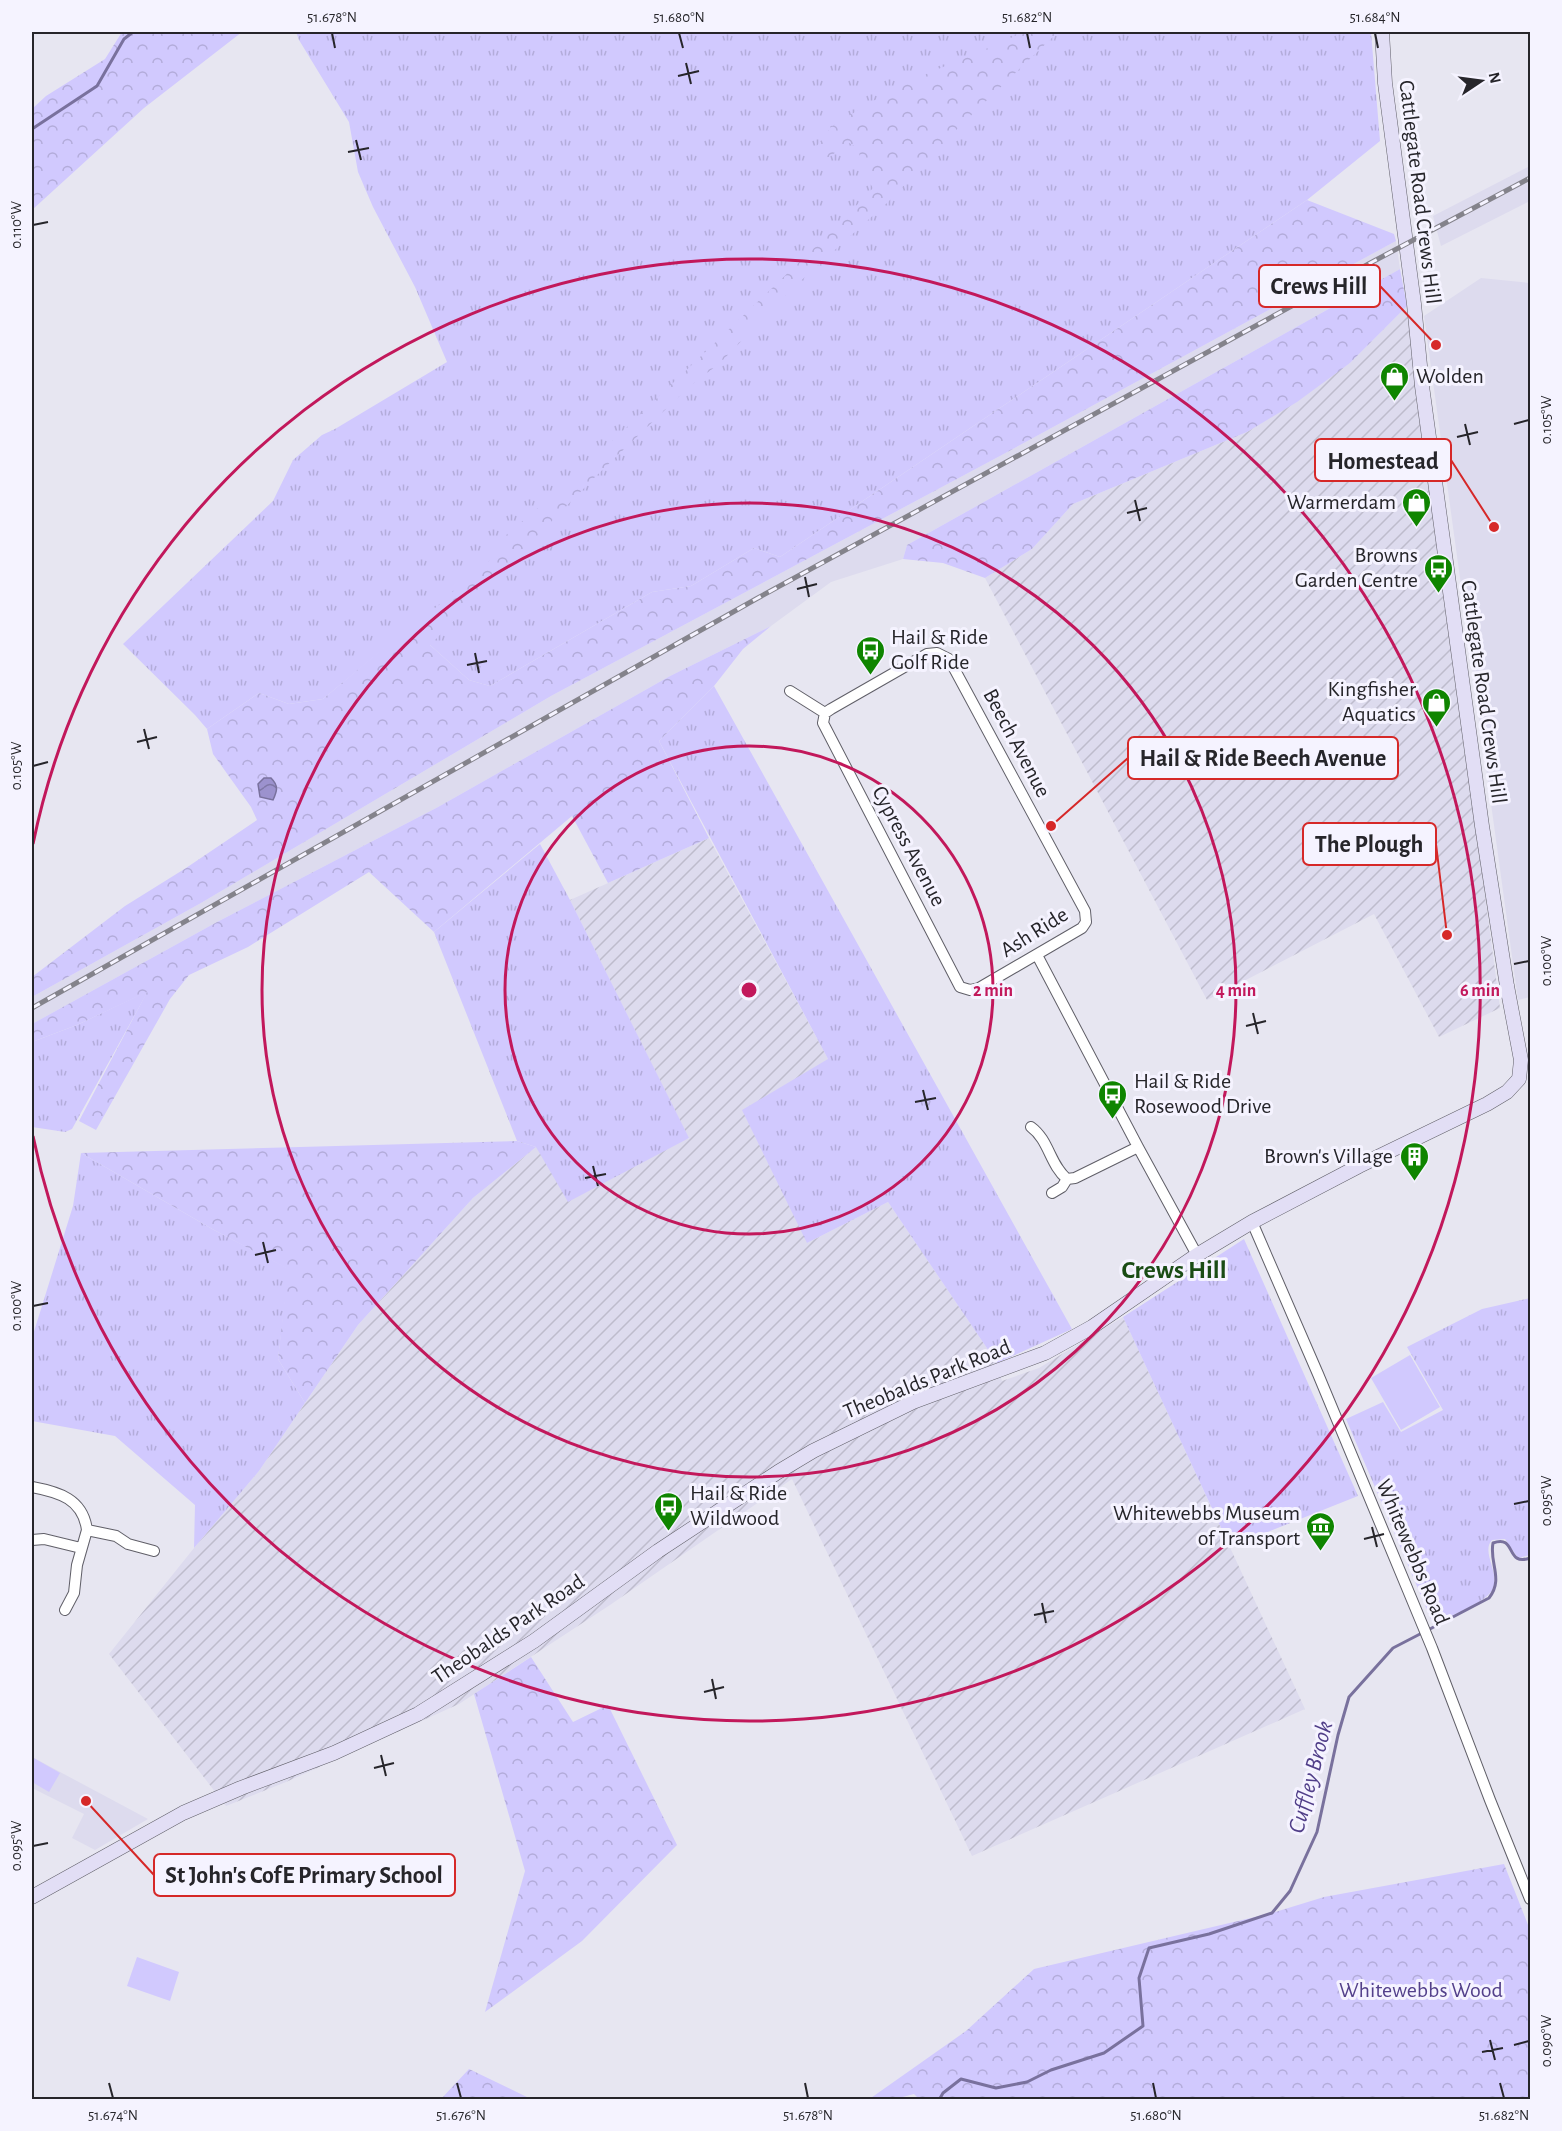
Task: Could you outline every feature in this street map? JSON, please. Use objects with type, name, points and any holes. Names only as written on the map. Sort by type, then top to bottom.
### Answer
[{"type":"street","name":"Cattlegate Road Crews Hill","points":[[1382,32],[1385,83],[1414,304],[1423,397],[1482,826],[1524,1078]]},
{"type":"street","name":"Beech Avenue","points":[[825,713],[927,654],[938,653],[949,659],[1085,911],[1086,922]]},
{"type":"street","points":[[790,691],[825,713]]},
{"type":"street","name":"Cypress Avenue","points":[[825,713],[823,723],[960,987],[970,990]]},
{"type":"street","name":"Ash Ride","points":[[970,990],[979,988],[1036,955],[1082,928],[1086,922]]},
{"type":"street","points":[[1036,955],[1197,1255]]},
{"type":"street","name":"Theobalds Park Road","points":[[32,1897],[183,1813],[241,1788],[334,1753],[418,1714],[534,1641],[658,1551],[778,1472],[824,1446],[913,1402],[1045,1353],[1092,1327],[1197,1255],[1251,1222],[1486,1104],[1508,1092],[1524,1078]]},
{"type":"street","points":[[1031,1127],[1040,1133],[1060,1173],[1067,1179],[1075,1178],[1138,1147]]},
{"type":"street","points":[[1052,1193],[1062,1187],[1067,1179]]},
{"type":"street","name":"Whitewebbs Road","points":[[1251,1222],[1323,1385],[1432,1648],[1530,1899]]},
{"type":"street","points":[[32,1487],[61,1495],[75,1503],[84,1515],[87,1530],[81,1548],[74,1593],[65,1610]]},
{"type":"street","points":[[87,1530],[116,1536],[128,1544],[154,1551]]},
{"type":"street","points":[[32,1540],[44,1539],[81,1548]]},
{"type":"shaded area","points":[[1530,166],[1530,201],[1441,246],[1433,216]]},
{"type":"shaded area","points":[[1396,241],[1400,269],[907,545],[903,559],[831,582],[771,626],[670,676],[438,807],[217,922],[32,1024],[32,997],[201,903],[551,696]]},
{"type":"shaded area","points":[[1481,278],[1530,283],[1530,997],[1518,1000],[1424,316]]},
{"type":"shaded area","points":[[1407,306],[1500,1008],[1439,1037],[1374,914],[1207,1000],[985,578],[1032,549],[1073,504],[1247,432],[1350,363]]},
{"type":"shaded area","points":[[709,838],[828,1059],[807,1243],[888,1202],[997,1363],[1002,1381],[1039,1368],[1123,1317],[1305,1709],[972,1856],[792,1479],[610,1605],[459,1704],[286,1782],[226,1806],[109,1654],[259,1471],[358,1325],[473,1198],[536,1147],[689,1139],[570,900]]},
{"type":"shaded area","points":[[32,1757],[148,1819],[95,1850],[72,1838],[84,1814],[32,1788]]},
{"type":"green space","points":[[122,32],[242,32],[144,108],[32,210],[32,109],[46,96],[105,59]]},
{"type":"green space","points":[[296,32],[1371,32],[1380,141],[1307,200],[780,557],[754,548],[691,586],[652,592],[490,686],[469,680],[410,627],[323,699],[289,704],[259,693],[207,729],[123,644],[273,501],[293,460],[322,435],[447,362],[415,287],[373,207],[358,172],[349,122]]},
{"type":"green space","points":[[1022,32],[1058,32],[958,128],[889,201],[794,287],[720,363],[690,386],[595,477],[430,645],[469,680],[490,686],[652,592],[691,586],[754,548],[780,557],[1307,200],[1394,234],[1396,241],[551,696],[201,903],[32,997],[32,977],[125,906],[257,820],[251,807],[213,754],[207,729],[259,693],[289,704],[323,699],[418,619],[438,606],[469,576],[490,560],[505,536],[580,472],[841,222],[873,188],[858,165],[860,149],[849,143],[829,157],[815,158],[813,151],[832,126],[875,100],[924,75]]},
{"type":"green space","points":[[1400,269],[1407,306],[1350,363],[1297,402],[1247,432],[1073,504],[1032,549],[985,578],[943,563],[903,559],[907,545]]},
{"type":"green space","points":[[771,626],[743,649],[714,686],[659,741],[709,838],[608,883],[572,816],[434,932],[369,872],[248,947],[189,975],[170,999],[96,1130],[79,1121],[147,992],[77,1025],[32,1042],[32,1024],[217,922],[438,807],[670,676]]},
{"type":"green space","points":[[714,686],[1072,1329],[997,1363],[888,1202],[807,1243],[742,1110],[828,1059],[659,741]]},
{"type":"green space","points":[[540,844],[689,1138],[568,1202],[536,1147],[517,1141],[434,932]]},
{"type":"green space","points":[[148,991],[72,1129],[65,1132],[32,1127],[32,1042],[77,1025]]},
{"type":"green space","points":[[517,1141],[536,1147],[473,1198],[358,1325],[305,1403],[278,1359],[288,1269],[214,1230],[81,1153]]},
{"type":"green space","points":[[81,1153],[214,1230],[289,1269],[278,1359],[305,1403],[259,1471],[194,1548],[195,1505],[115,1436],[32,1421],[32,1338],[73,1206]]},
{"type":"green space","points":[[1244,1239],[1358,1496],[1230,1547],[1123,1317]]},
{"type":"green space","points":[[1530,1298],[1530,1555],[1518,1558],[1505,1539],[1492,1540],[1489,1552],[1494,1575],[1492,1589],[1476,1604],[1433,1624],[1346,1419],[1383,1402],[1401,1432],[1443,1410],[1407,1347],[1482,1309]]},
{"type":"green space","points":[[1410,1355],[1440,1407],[1401,1430],[1371,1378]]},
{"type":"green space","points":[[531,1657],[573,1722],[608,1705],[677,1845],[582,1941],[485,2012],[525,1871],[474,1694]]},
{"type":"green space","points":[[32,1757],[60,1773],[49,1792],[32,1782]]},
{"type":"green space","name":"Whitewebbs Wood","points":[[1504,1864],[1530,1930],[1530,2099],[920,2100],[914,2094],[895,2099],[868,2100],[966,2031],[1034,1969],[1272,1913],[1324,1897]]},
{"type":"green space","points":[[137,1957],[179,1972],[170,2001],[127,1986]]},
{"type":"green space","points":[[469,2069],[531,2099],[441,2099]]},
{"type":"water","points":[[264,778],[271,778],[276,786],[273,800],[260,797],[258,784]]},
{"type":"waterway","points":[[32,129],[97,86],[124,39],[133,32]]},
{"type":"waterway","name":"Cuffley Brook","points":[[1428,1630],[1489,1598],[1496,1578],[1493,1543],[1500,1541],[1505,1543],[1517,1558],[1522,1560],[1530,1558]]},
{"type":"waterway","name":"Cuffley Brook","points":[[939,2100],[943,2093],[961,2079],[996,2088],[1027,2082],[1051,2070],[1104,2053],[1143,2026],[1139,1978],[1149,1948],[1209,1934],[1272,1913],[1290,1891],[1317,1832],[1338,1735],[1349,1697],[1393,1648],[1422,1633]]},
{"type":"railway","points":[[32,1008],[756,599],[1530,178]]},
{"type":"place","name":"Crews Hill","points":[[1436,345]]},
{"type":"place","name":"Wolden","points":[[1395,402]]},
{"type":"place","name":"Homestead","points":[[1494,527]]},
{"type":"place","name":"Warmerdam","points":[[1417,528]]},
{"type":"place","name":"Browns Garden Centre","points":[[1439,594]]},
{"type":"place","name":"Hail & Ride Golf Ride","points":[[870,676]]},
{"type":"place","name":"Kingfisher Aquatics","points":[[1437,728]]},
{"type":"place","name":"Hail & Ride Beech Avenue","points":[[1051,826]]},
{"type":"place","name":"The Plough","points":[[1447,935]]},
{"type":"place","name":"Hail & Ride Rosewood Drive","points":[[1113,1120]]},
{"type":"place","name":"Brown's Village","points":[[1414,1182]]},
{"type":"place","name":"Hail & Ride Wildwood","points":[[669,1532]]},
{"type":"place","name":"Whitewebbs Museum of Transport","points":[[1321,1552]]},
{"type":"place","name":"St John's CofE Primary School","points":[[86,1801]]},
{"type":"district","name":"Crews Hill","points":[[1174,1270]]}]
